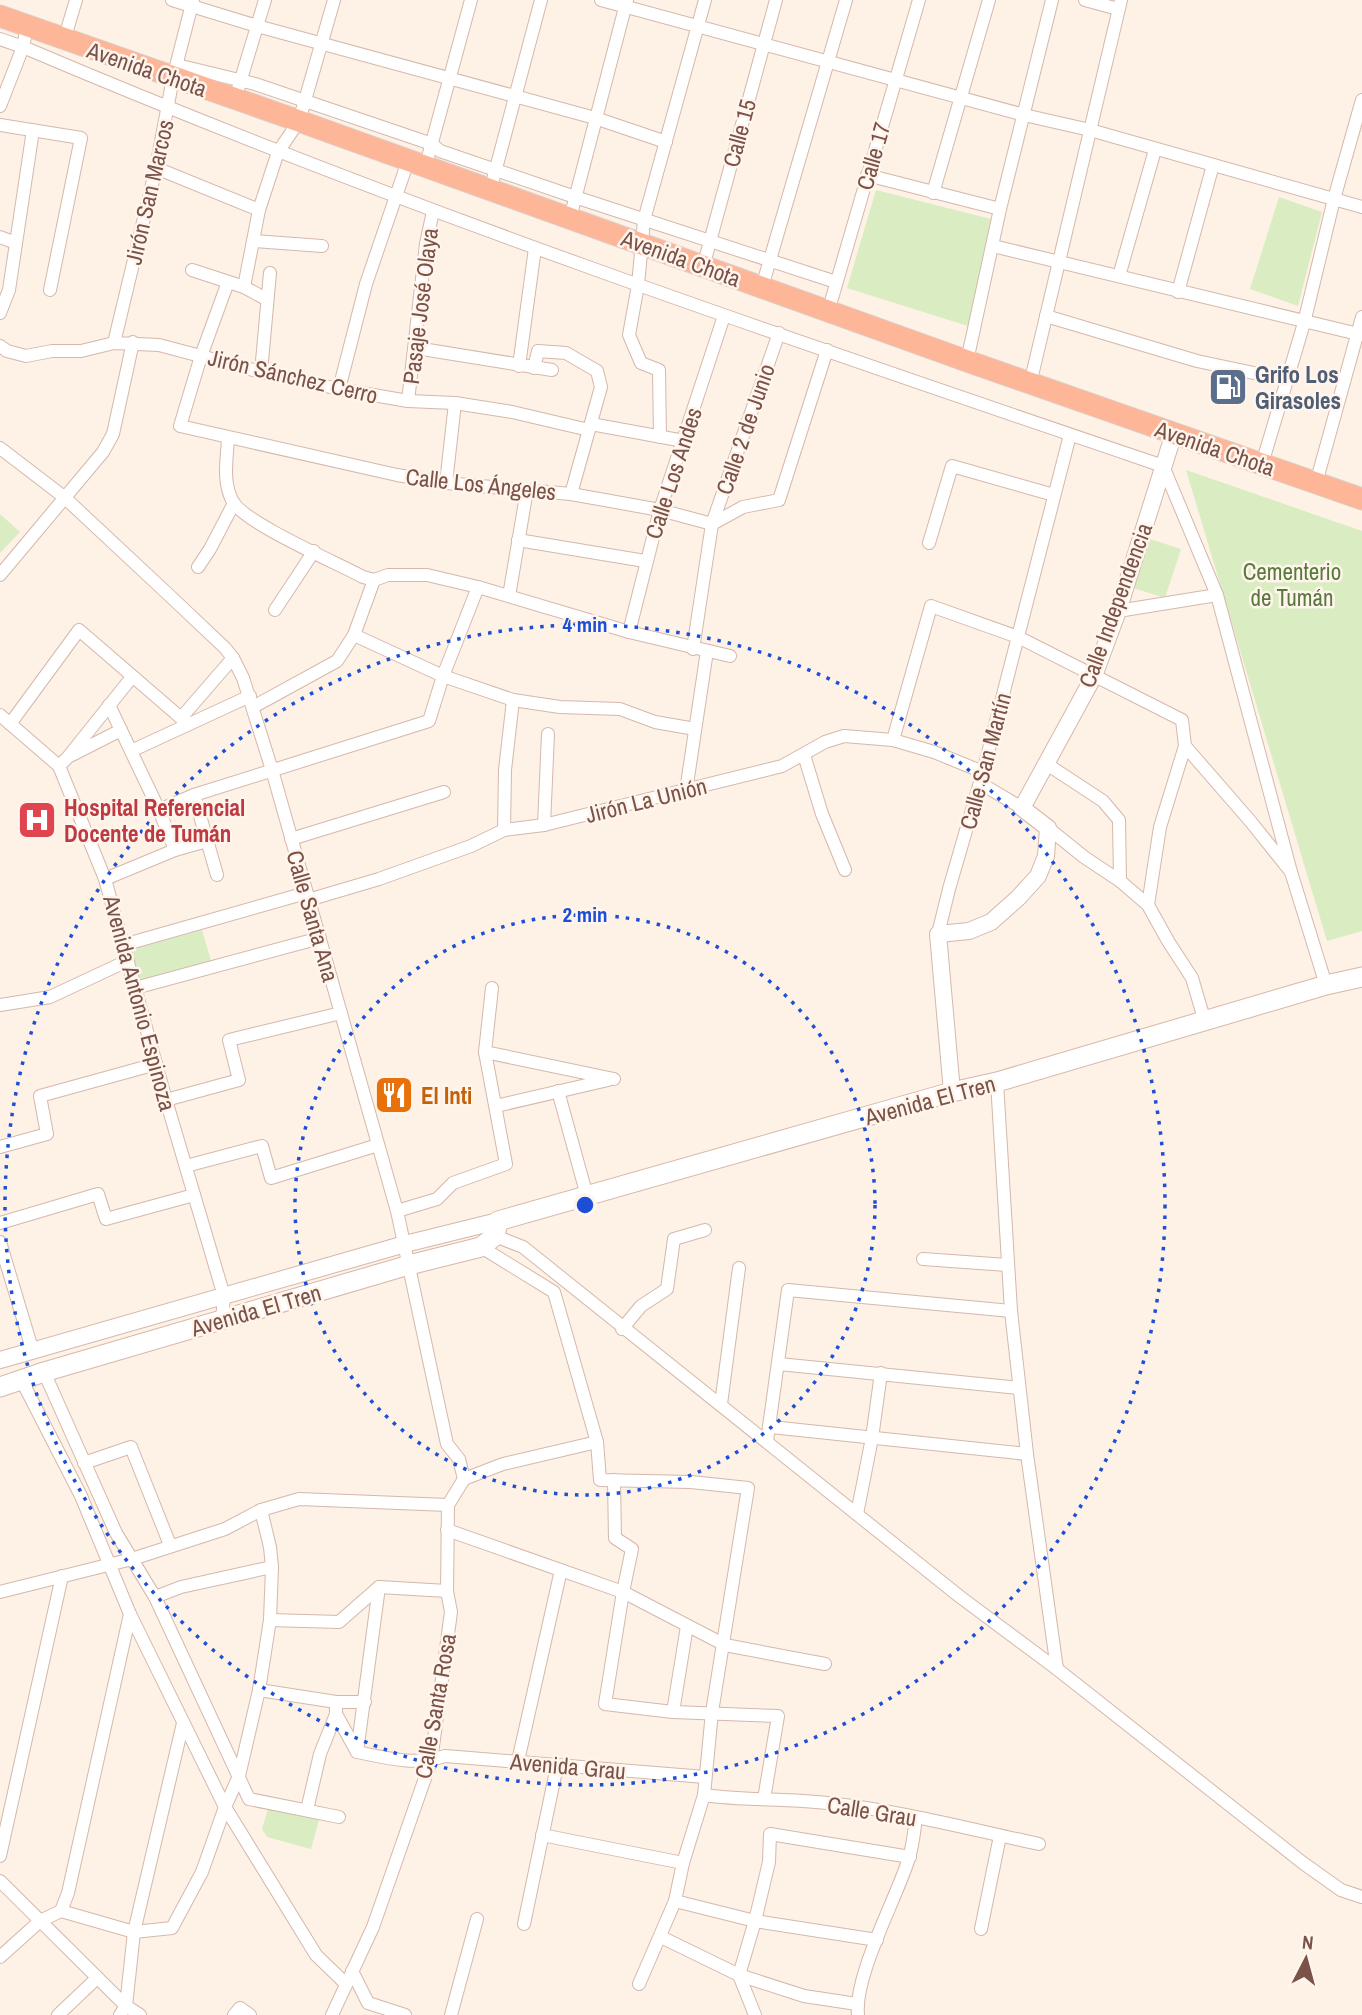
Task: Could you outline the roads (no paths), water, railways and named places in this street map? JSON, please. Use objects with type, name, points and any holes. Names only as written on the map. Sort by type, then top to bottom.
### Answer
[{"type":"highway","name":"Avenida Chota","points":[[2,11],[25,37],[64,40],[237,90],[299,121],[416,164],[491,191],[572,208],[640,244],[1030,384],[1362,499]]},
{"type":"main road","name":"Avenida El Tren","points":[[0,1387],[44,1371],[409,1265],[587,1196],[1362,977]]},
{"type":"street","points":[[64,40],[76,0]]},
{"type":"street","points":[[172,0],[192,3],[257,26],[595,118],[666,142]]},
{"type":"street","points":[[265,0],[237,90],[306,100],[432,144],[440,151],[496,170],[572,208],[644,220],[836,282]]},
{"type":"street","points":[[244,287],[259,210],[278,152],[299,121],[334,0]]},
{"type":"street","points":[[339,389],[366,284],[394,197],[432,144],[471,0]]},
{"type":"street","points":[[491,191],[541,0]]},
{"type":"street","points":[[601,0],[626,3],[698,27],[1024,115],[1090,130],[1362,207]]},
{"type":"street","points":[[660,437],[659,370],[641,363],[629,335],[638,285],[644,220],[705,0]]},
{"type":"street","name":"Calle 15","points":[[703,267],[776,0]]},
{"type":"street","points":[[762,287],[846,0]]},
{"type":"street","name":"Calle 17","points":[[828,312],[919,0]]},
{"type":"street","points":[[933,193],[989,0]]},
{"type":"street","points":[[967,361],[1000,209],[1052,0]]},
{"type":"street","points":[[1030,384],[1119,4],[1085,0]]},
{"type":"street","name":"Jirón San Marcos","points":[[114,343],[192,3]]},
{"type":"street","points":[[572,208],[626,3]]},
{"type":"street","points":[[0,39],[25,37],[168,108],[394,197],[724,316],[1163,466],[1217,595],[1291,872],[1326,985]]},
{"type":"street","points":[[0,106],[25,37]]},
{"type":"street","points":[[1262,464],[1304,323],[1334,199],[1362,100]]},
{"type":"street","points":[[0,125],[81,138],[50,290]]},
{"type":"street","points":[[0,313],[9,290],[5,277],[16,243],[33,130]]},
{"type":"street","points":[[1119,276],[1155,150]]},
{"type":"street","points":[[1178,292],[1213,165]]},
{"type":"street","points":[[156,168],[259,210]]},
{"type":"street","points":[[867,174],[1000,209]]},
{"type":"street","name":"Pasaje José Olaya","points":[[408,401],[426,244],[433,211]]},
{"type":"street","points":[[0,237],[16,243]]},
{"type":"street","points":[[253,241],[322,246]]},
{"type":"street","points":[[993,246],[1360,335]]},
{"type":"street","points":[[519,366],[535,248]]},
{"type":"street","points":[[192,270],[244,287],[267,299]]},
{"type":"street","points":[[261,372],[270,273]]},
{"type":"street","points":[[201,356],[228,282]]},
{"type":"street","name":"Calle Los Andes","points":[[629,632],[660,510],[724,316]]},
{"type":"street","points":[[1046,316],[1197,361],[1287,380]]},
{"type":"street","points":[[1316,483],[1360,335],[1362,317]]},
{"type":"street","name":"Calle 2 de Junio","points":[[693,649],[712,524],[779,333]]},
{"type":"street","points":[[0,575],[103,453],[113,434],[133,342]]},
{"type":"street","name":"Jirón Sánchez Cerro","points":[[0,346],[7,351],[26,356],[52,351],[81,351],[114,343],[159,345],[339,389],[408,401],[455,403],[684,441]]},
{"type":"street","points":[[416,348],[552,370]]},
{"type":"street","points":[[712,524],[743,507],[779,500],[827,350]]},
{"type":"street","points":[[534,368],[538,351],[566,353],[597,371],[601,387],[571,494]]},
{"type":"street","name":"Calle Los Ángeles","points":[[201,356],[180,426],[228,439],[397,475],[446,483],[571,494],[660,510],[712,524]]},
{"type":"street","points":[[446,483],[455,403]]},
{"type":"street","name":"Calle Independencia","points":[[1022,808],[1094,676],[1118,611],[1174,433]]},
{"type":"street","name":"Calle San Martín","points":[[952,1092],[938,934],[1070,435]]},
{"type":"street","points":[[228,439],[225,478],[234,503],[250,520],[363,578],[374,580],[388,575],[427,575],[478,587],[629,632],[730,656]]},
{"type":"street","name":"Calle Santa Ana","points":[[0,448],[64,497],[233,658],[251,702],[272,770],[397,1211],[447,1444],[459,1459],[464,1479]]},
{"type":"street","points":[[929,544],[952,466],[1054,495]]},
{"type":"street","points":[[509,596],[527,490]]},
{"type":"street","points":[[198,567],[210,550],[234,503]]},
{"type":"street","points":[[518,540],[645,561]]},
{"type":"street","points":[[275,610],[314,551]]},
{"type":"street","points":[[131,751],[185,721],[251,702],[337,661],[354,635],[374,580]]},
{"type":"street","points":[[159,810],[194,795],[429,721],[443,676],[478,587]]},
{"type":"street","points":[[1118,611],[1217,595]]},
{"type":"street","points":[[893,740],[931,606],[1018,637],[1182,720],[1185,746],[1160,827],[1148,905]]},
{"type":"street","points":[[5,719],[79,630],[185,721]]},
{"type":"street","points":[[354,635],[443,676],[513,700],[560,707],[620,709],[654,722],[695,729]]},
{"type":"street","points":[[686,791],[707,651]]},
{"type":"street","points":[[185,721],[233,658]]},
{"type":"street","points":[[63,762],[132,677]]},
{"type":"street","points":[[504,830],[505,770],[513,700]]},
{"type":"street","points":[[109,705],[175,850]]},
{"type":"street","name":"Avenida Antonio Espinoza","points":[[5,719],[63,762],[105,879],[223,1296],[222,1320]]},
{"type":"street","points":[[63,762],[121,730]]},
{"type":"street","points":[[544,825],[548,734]]},
{"type":"street","name":"Jirón La Unión","points":[[123,945],[379,879],[471,846],[504,830],[544,825],[782,766],[825,742],[844,736],[893,740],[934,752],[981,777],[1022,808]]},
{"type":"street","points":[[1185,746],[1251,821],[1291,872]]},
{"type":"street","points":[[804,755],[822,814],[845,870]]},
{"type":"street","points":[[1045,763],[1103,800],[1119,820],[1120,881]]},
{"type":"street","points":[[291,839],[444,792]]},
{"type":"street","points":[[194,795],[217,875]]},
{"type":"street","points":[[1022,808],[1148,905],[1192,978],[1205,1022]]},
{"type":"street","points":[[938,934],[969,931],[991,922],[1018,898],[1038,876],[1046,856],[1048,828]]},
{"type":"street","points":[[105,879],[175,850],[207,841]]},
{"type":"street","points":[[135,988],[320,939]]},
{"type":"street","points":[[0,1005],[50,997],[127,961]]},
{"type":"street","points":[[397,1211],[437,1199],[453,1183],[506,1164],[485,1052],[492,988]]},
{"type":"street","points":[[166,1100],[239,1080],[229,1040],[341,1013]]},
{"type":"street","points":[[485,1052],[614,1079],[496,1106]]},
{"type":"street","points":[[0,1147],[47,1134],[40,1096],[156,1064]]},
{"type":"street","points":[[997,1082],[1011,1311],[1027,1454],[1057,1670]]},
{"type":"street","points":[[558,1091],[587,1196]]},
{"type":"street","points":[[186,1166],[262,1146],[271,1178],[378,1145]]},
{"type":"street","points":[[0,1223],[98,1194],[106,1219],[194,1195]]},
{"type":"street","points":[[622,1329],[641,1306],[667,1289],[674,1239],[705,1230]]},
{"type":"street","points":[[492,1235],[523,1247],[622,1329],[721,1404],[959,1596],[1303,1863],[1341,1890],[1362,1896]]},
{"type":"street","points":[[492,1235],[554,1292],[597,1442],[600,1480],[691,1482],[748,1488],[733,1575],[725,1645],[712,1712],[704,1795],[683,1863],[675,1901],[639,1984]]},
{"type":"street","name":"Avenida El Tren","points":[[0,1360],[405,1244],[492,1235]]},
{"type":"street","points":[[0,1242],[33,1352]]},
{"type":"street","points":[[923,1259],[1007,1265]]},
{"type":"street","points":[[721,1404],[739,1268]]},
{"type":"street","points":[[767,1441],[789,1290],[1011,1311]]},
{"type":"street","points":[[779,1364],[1019,1388]]},
{"type":"street","points":[[44,1371],[116,1533],[155,1597],[249,1799],[339,1817]]},
{"type":"street","points":[[858,1514],[881,1373]]},
{"type":"street","points":[[22,1381],[81,1496],[130,1614],[225,1807],[316,1955],[346,1984]]},
{"type":"street","points":[[771,1427],[1027,1454]]},
{"type":"street","points":[[0,1592],[132,1559],[225,1529],[261,1510],[299,1499],[447,1505],[464,1479],[503,1464],[597,1442]]},
{"type":"street","points":[[84,1463],[131,1447],[170,1545]]},
{"type":"street","points":[[614,1480],[615,1538],[632,1549],[605,1704],[673,1712],[778,1716],[764,1799]]},
{"type":"street","name":"Calle Santa Rosa","points":[[332,2015],[373,1927],[431,1761],[451,1612],[447,1591],[447,1505]]},
{"type":"street","points":[[0,1957],[40,1920],[61,1912],[134,1931],[172,1928],[202,1872],[239,1776],[259,1690],[270,1620],[272,1567],[261,1510]]},
{"type":"street","points":[[447,1530],[623,1592],[725,1645],[825,1664]]},
{"type":"street","points":[[155,1597],[181,1587],[272,1567]]},
{"type":"street","points":[[518,1761],[561,1570]]},
{"type":"street","points":[[0,1856],[62,1576]]},
{"type":"street","points":[[270,1620],[340,1622],[379,1587],[447,1591]]},
{"type":"street","points":[[357,1752],[379,1587]]},
{"type":"street","points":[[61,1912],[68,1893],[130,1614]]},
{"type":"street","points":[[673,1712],[687,1626]]},
{"type":"street","points":[[259,1690],[336,1708],[365,1702]]},
{"type":"street","points":[[336,1708],[357,1752]]},
{"type":"street","points":[[307,1810],[320,1754],[336,1708]]},
{"type":"street","points":[[123,2010],[134,1931],[183,1723]]},
{"type":"street","name":"Avenida Grau","points":[[357,1752],[407,1762],[431,1761],[444,1756],[705,1777]]},
{"type":"street","points":[[524,1924],[557,1766]]},
{"type":"street","name":"Calle Grau","points":[[704,1795],[829,1803],[1039,1844]]},
{"type":"street","points":[[661,1937],[739,1975],[858,2010],[864,1973],[910,1857],[916,1818]]},
{"type":"street","points":[[755,2015],[739,1975],[769,1862],[770,1834],[910,1857]]},
{"type":"street","points":[[542,1835],[683,1863]]},
{"type":"street","points":[[981,1929],[1000,1836]]},
{"type":"street","points":[[0,1881],[97,1978],[123,2010],[139,2015]]},
{"type":"street","points":[[675,1901],[755,1921],[877,1940]]},
{"type":"street","points":[[451,2015],[477,1919]]},
{"type":"street","points":[[352,1971],[368,2003],[405,2015]]},
{"type":"street","points":[[58,2015],[97,1978]]},
{"type":"street","points":[[234,2015],[240,2008],[250,2015]]},
{"type":"place","name":"Grifo Los Girasoles","points":[[1228,387]]},
{"type":"place","name":"Hospital Referencial Docente de Tumán","points":[[37,820]]},
{"type":"place","name":"El Inti","points":[[394,1095]]},
{"type":"park label","name":"Cementerio de Tumán","points":[[1292,584]]}]
